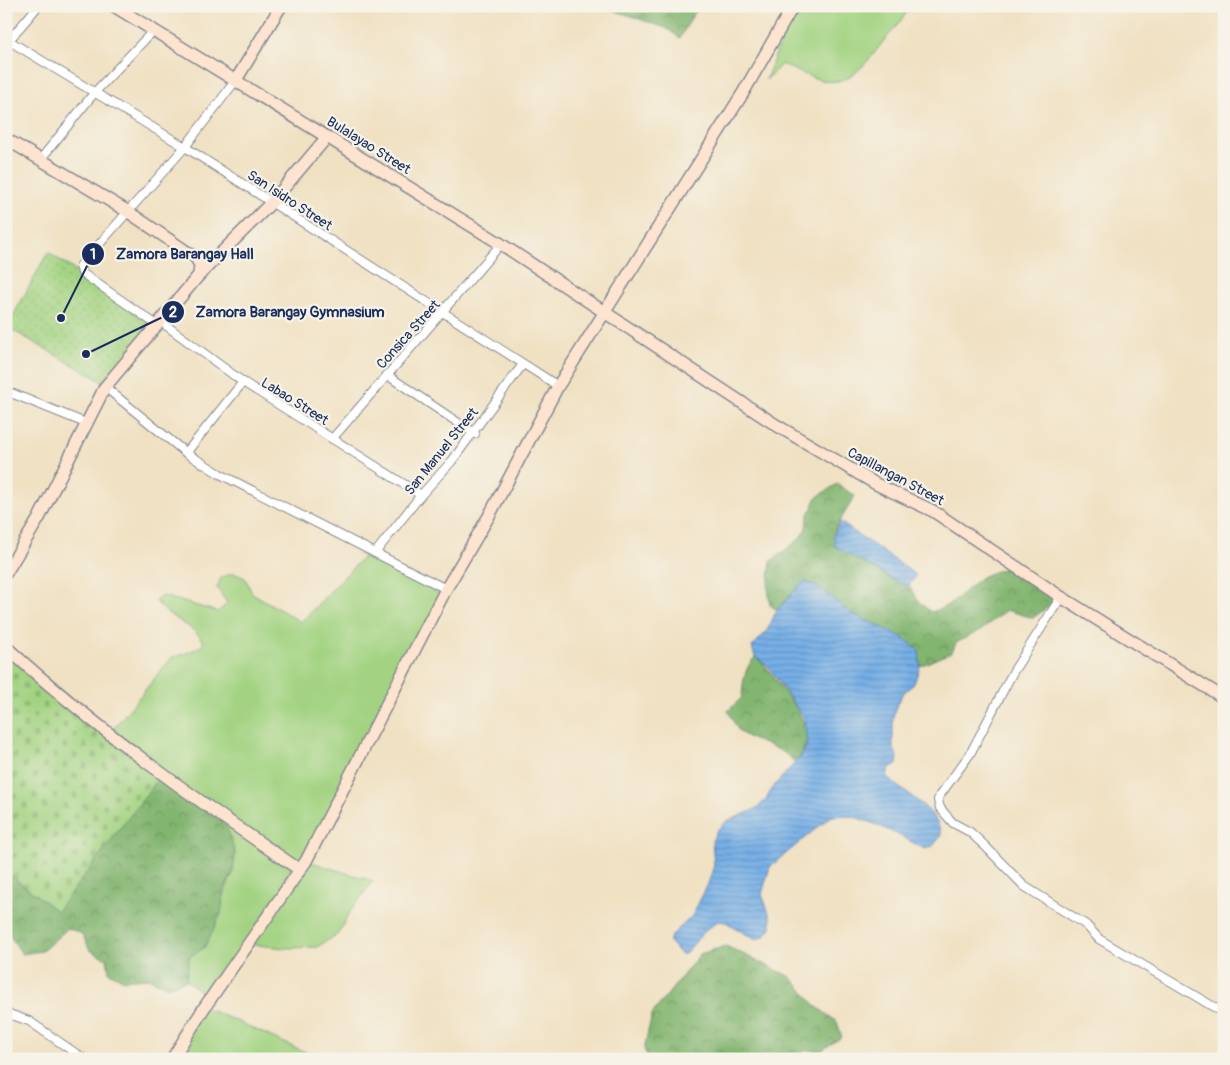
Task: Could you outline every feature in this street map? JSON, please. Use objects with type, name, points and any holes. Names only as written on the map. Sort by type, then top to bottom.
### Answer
[{"type":"street","points":[[7,41],[38,6]]},
{"type":"street","name":"Bulalayao Street","points":[[114,6],[501,244],[606,312]]},
{"type":"street","points":[[172,1059],[204,1008],[300,870],[324,829],[446,590],[489,516],[558,386],[743,92],[793,6]]},
{"type":"street","points":[[127,211],[185,147],[236,80],[277,7]]},
{"type":"street","points":[[40,160],[94,92],[153,30]]},
{"type":"street","name":"San Isidro Street","points":[[7,41],[185,147],[558,386]]},
{"type":"street","points":[[6,573],[38,518],[106,387],[200,275],[272,202],[327,136]]},
{"type":"street","points":[[6,139],[127,211],[196,258],[200,265],[200,275]]},
{"type":"street","name":"Labao Street","points":[[127,211],[83,260],[80,269],[243,382],[422,495]]},
{"type":"street","name":"Consica Street","points":[[332,439],[501,244]]},
{"type":"street","name":"Capillangan Street","points":[[606,312],[776,425],[876,484],[933,511],[1061,597],[1224,698]]},
{"type":"street","name":"San Manuel Street","points":[[375,553],[474,433],[523,364]]},
{"type":"street","points":[[387,375],[474,433]]},
{"type":"street","points":[[186,453],[243,382]]},
{"type":"street","points":[[106,387],[186,453],[264,498],[446,590]]},
{"type":"street","points":[[6,391],[88,424]]},
{"type":"street","points":[[1061,597],[1013,672],[970,754],[940,795],[938,800],[940,808],[953,822],[970,832],[991,851],[1014,877],[1034,894],[1086,925],[1099,939],[1224,1013]]},
{"type":"street","points":[[6,647],[40,677],[145,761],[300,870]]},
{"type":"street","points":[[6,1014],[29,1022],[84,1059]]},
{"type":"green space","points":[[601,6],[698,6],[680,38],[666,28]]},
{"type":"green space","points":[[794,6],[910,6],[870,59],[859,70],[848,77],[838,81],[827,81],[814,78],[782,64],[766,80]]},
{"type":"green space","points":[[48,252],[155,325],[110,386],[7,327]]},
{"type":"green space","points":[[837,484],[855,496],[835,529],[836,547],[864,561],[885,576],[909,586],[920,603],[931,612],[939,610],[952,602],[982,577],[1011,565],[1061,597],[1033,618],[1006,610],[983,629],[956,643],[952,652],[920,666],[918,650],[911,644],[895,634],[853,614],[824,591],[804,581],[777,610],[770,605],[768,587],[771,561],[797,541],[805,531],[809,514],[817,497]]},
{"type":"green space","points":[[363,557],[446,589],[307,861],[373,881],[350,912],[338,934],[317,947],[284,948],[249,944],[210,999],[186,980],[189,957],[200,948],[214,929],[233,873],[110,733],[172,657],[189,652],[204,643],[194,631],[167,613],[156,601],[158,598],[163,596],[218,612],[227,603],[217,588],[221,578],[233,573],[245,578],[252,593],[301,622]]},
{"type":"green space","points":[[6,646],[162,774],[57,911],[6,872]]},
{"type":"green space","points":[[755,657],[769,670],[804,723],[806,742],[803,752],[795,763],[783,752],[740,732],[728,711],[742,697],[748,666]]},
{"type":"green space","points":[[162,774],[227,827],[235,853],[233,873],[224,890],[221,914],[204,948],[189,957],[186,980],[168,987],[148,978],[124,980],[109,972],[107,959],[90,950],[82,934],[68,928],[42,951],[22,954],[10,936],[6,937],[6,872],[57,911]]},
{"type":"green space","points":[[726,946],[791,977],[817,1007],[837,1022],[842,1037],[822,1050],[803,1051],[802,1059],[648,1059],[644,1049],[652,1014],[700,954]]},
{"type":"green space","points":[[204,1008],[293,1047],[323,1059],[172,1059]]},
{"type":"water","points":[[840,522],[912,572],[916,576],[909,586],[900,583],[836,547],[833,536]]},
{"type":"water","points":[[804,581],[824,591],[853,614],[895,634],[919,650],[920,666],[914,684],[903,693],[893,718],[893,747],[898,758],[897,764],[889,768],[887,777],[928,810],[939,826],[941,836],[933,846],[925,849],[864,820],[840,815],[830,817],[770,867],[762,894],[771,919],[771,928],[764,937],[754,939],[726,922],[718,921],[704,932],[685,954],[681,954],[669,942],[671,936],[692,916],[708,884],[714,865],[712,841],[717,830],[727,821],[756,809],[766,800],[772,788],[803,754],[807,744],[804,718],[768,666],[755,657],[752,647],[766,632],[777,610]]},
{"type":"place","name":"Zamora Barangay Hall","points":[[61,318]]},
{"type":"place","name":"Zamora Barangay Gymnasium","points":[[86,354]]}]
